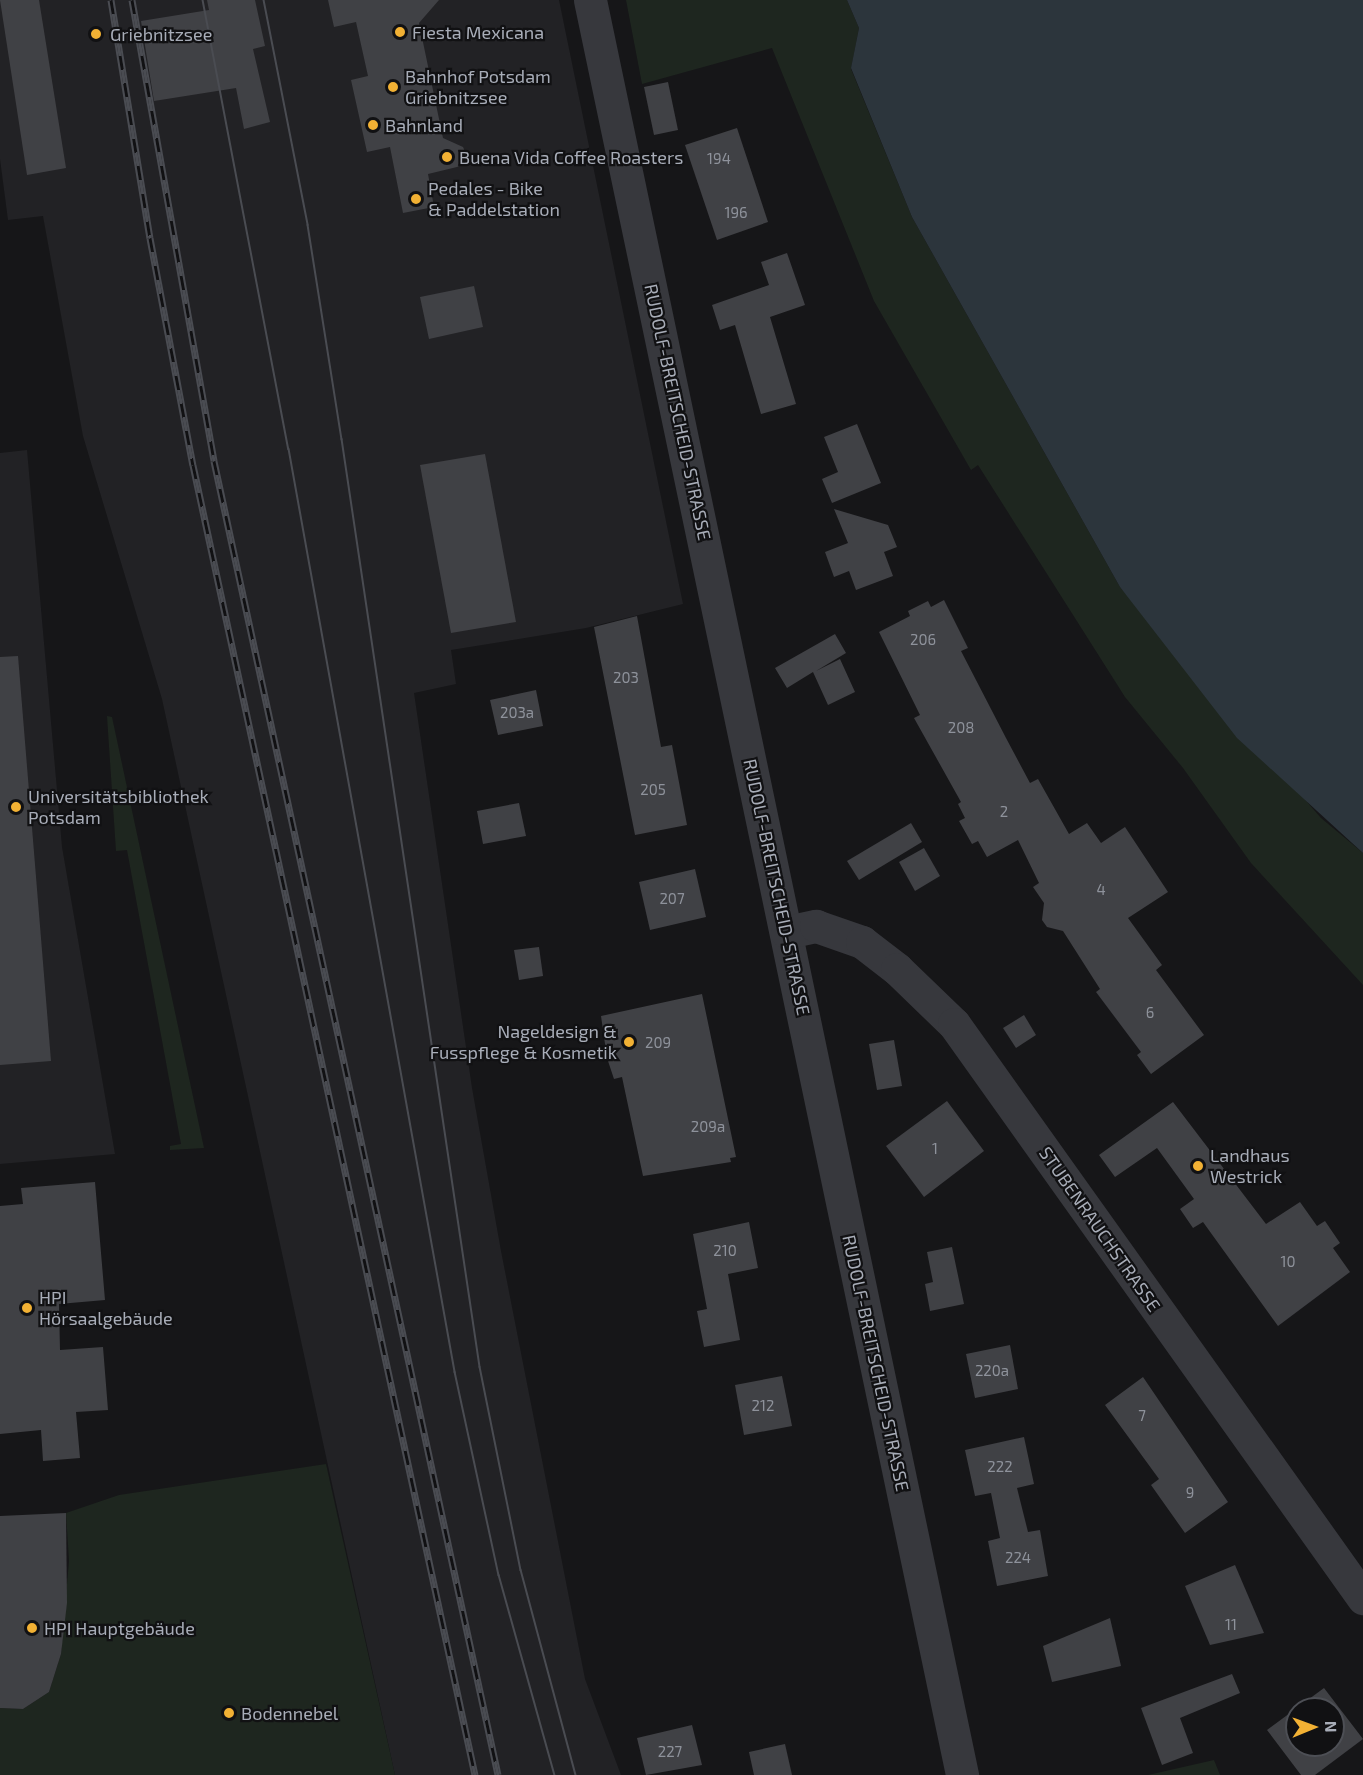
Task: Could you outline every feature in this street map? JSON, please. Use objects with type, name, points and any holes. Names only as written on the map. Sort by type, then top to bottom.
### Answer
[{"type":"street","name":"RUDOLF-BREITSCHEID-STRASSE","points":[[590,0],[962,1775]]},
{"type":"street","name":"STUBENRAUCHSTRASSE","points":[[787,932],[816,926],[862,942],[897,969],[954,1024],[1363,1598]]},
{"type":"shaded area","points":[[0,0],[559,0],[683,604],[586,628],[451,650],[456,684],[414,693],[472,1088],[501,1251],[585,1679],[621,1775],[395,1775],[162,699],[83,436],[43,216],[8,220],[0,159]]},
{"type":"shaded area","points":[[626,0],[847,0],[859,28],[851,69],[912,217],[1120,587],[1321,818],[1363,853],[1363,985],[1251,863],[1183,768],[1125,697],[978,465],[971,470],[874,301],[772,48],[642,84]]},
{"type":"shaded area","points":[[847,0],[1363,0],[1363,853],[1237,738],[1120,587],[912,217],[851,68],[859,28]]},
{"type":"shaded area","points":[[27,450],[62,847],[115,1154],[0,1164],[0,453]]},
{"type":"shaded area","points":[[107,716],[112,717],[204,1148],[170,1150],[170,1146],[181,1144],[127,850],[116,851]]},
{"type":"shaded area","points":[[326,1464],[395,1775],[0,1775],[0,1708],[23,1709],[49,1692],[61,1654],[69,1561],[66,1513],[119,1495]]},
{"type":"shaded area","points":[[1214,1760],[1220,1775],[1148,1775]]},
{"type":"building","points":[[0,0],[39,0],[66,168],[27,175]]},
{"type":"building","points":[[207,0],[255,0],[265,46],[253,49],[270,122],[244,129],[236,88],[154,101],[141,21],[209,10]]},
{"type":"building","name":"Bahnhof Potsdam Griebnitzsee","points":[[328,0],[439,0],[419,23],[443,138],[463,147],[467,156],[464,164],[428,174],[434,207],[403,213],[390,147],[367,152],[351,80],[368,76],[356,22],[334,27]]},
{"type":"building","points":[[668,82],[678,130],[654,135],[644,87]]},
{"type":"building","points":[[737,128],[768,222],[717,240],[685,145]]},
{"type":"building","points":[[787,253],[805,305],[770,317],[796,404],[761,414],[735,325],[720,330],[712,305],[769,285],[761,262]]},
{"type":"building","points":[[474,286],[483,327],[429,339],[420,297]]},
{"type":"building","points":[[857,424],[881,483],[832,503],[822,479],[838,472],[824,437]]},
{"type":"building","points":[[485,454],[516,622],[451,633],[420,465]]},
{"type":"building","points":[[834,509],[888,525],[897,547],[884,552],[893,576],[856,590],[849,571],[834,577],[825,552],[848,543]]},
{"type":"building","points":[[944,600],[968,648],[961,651],[1030,783],[1038,779],[1069,834],[1087,823],[1101,843],[1125,827],[1168,892],[1128,918],[1162,965],[1156,970],[1204,1035],[1151,1074],[1137,1055],[1141,1052],[1096,992],[1100,989],[1063,931],[1047,927],[1042,920],[1044,903],[1033,887],[1039,883],[1018,840],[987,857],[978,841],[972,844],[959,821],[965,818],[958,804],[961,802],[914,718],[920,715],[879,632],[910,616],[908,611],[928,601],[931,607]]},
{"type":"building","points":[[637,616],[661,747],[672,745],[687,825],[635,835],[594,627]]},
{"type":"building","points":[[835,634],[846,653],[816,671],[840,659],[855,692],[828,705],[813,672],[787,688],[775,668]]},
{"type":"building","name":"Universitätsbibliothek Potsdam","points":[[18,656],[51,1061],[0,1065],[0,657]]},
{"type":"building","points":[[536,690],[543,726],[498,735],[490,700]]},
{"type":"building","points":[[519,803],[526,836],[483,844],[477,811]]},
{"type":"building","points":[[911,823],[922,842],[859,880],[847,861]]},
{"type":"building","points":[[924,848],[940,876],[915,891],[899,862]]},
{"type":"building","points":[[695,869],[706,917],[650,930],[639,882]]},
{"type":"building","points":[[539,947],[543,976],[519,980],[514,950]]},
{"type":"building","points":[[702,994],[736,1157],[730,1158],[731,1162],[643,1176],[622,1077],[614,1079],[607,1058],[601,1016]]},
{"type":"building","points":[[1024,1015],[1036,1035],[1016,1048],[1003,1028]]},
{"type":"building","points":[[894,1040],[902,1086],[877,1090],[869,1044]]},
{"type":"building","points":[[947,1101],[984,1151],[924,1197],[886,1146]]},
{"type":"building","points":[[1173,1102],[1266,1224],[1300,1202],[1317,1226],[1325,1221],[1340,1243],[1333,1248],[1350,1272],[1278,1326],[1203,1222],[1193,1228],[1180,1209],[1194,1199],[1157,1148],[1115,1177],[1099,1155]]},
{"type":"building","name":"HPI Hörsaalgebäude","points":[[95,1182],[105,1300],[59,1304],[60,1350],[103,1347],[108,1410],[76,1412],[80,1458],[43,1461],[41,1430],[0,1434],[0,1206],[23,1204],[21,1188]]},
{"type":"building","points":[[749,1222],[758,1268],[728,1274],[740,1340],[704,1347],[697,1311],[707,1309],[693,1234]]},
{"type":"building","points":[[952,1247],[964,1304],[930,1311],[925,1284],[933,1282],[927,1252]]},
{"type":"building","points":[[1010,1345],[1018,1389],[975,1398],[966,1354]]},
{"type":"building","points":[[782,1376],[792,1426],[744,1435],[735,1385]]},
{"type":"building","points":[[1143,1377],[1228,1502],[1185,1533],[1151,1485],[1159,1479],[1105,1405]]},
{"type":"building","points":[[1024,1437],[1034,1484],[1017,1488],[1028,1532],[1040,1530],[1048,1576],[997,1586],[988,1541],[1000,1538],[991,1493],[975,1496],[965,1450]]},
{"type":"building","name":"HPI Hauptgebäude","points":[[66,1513],[67,1603],[61,1654],[49,1692],[23,1709],[0,1708],[0,1516]]},
{"type":"building","points":[[1235,1565],[1264,1633],[1210,1645],[1185,1586]]},
{"type":"building","points":[[1110,1618],[1121,1666],[1052,1682],[1043,1646]]},
{"type":"building","points":[[1232,1674],[1240,1693],[1180,1718],[1193,1753],[1162,1765],[1141,1708]]},
{"type":"building","points":[[1324,1688],[1331,1697],[1312,1697]]},
{"type":"building","points":[[1345,1715],[1363,1739],[1345,1752]]},
{"type":"building","points":[[1285,1717],[1285,1754],[1267,1730]]},
{"type":"building","points":[[692,1725],[702,1765],[646,1775],[637,1738]]},
{"type":"building","points":[[785,1744],[792,1775],[754,1775],[749,1752]]},
{"type":"building","points":[[1287,1757],[1339,1757],[1315,1775],[1301,1775]]},
{"type":"tram line","points":[[203,0],[289,449],[455,1372],[499,1575],[555,1775]]},
{"type":"tram line","points":[[264,0],[308,225],[342,439],[480,1367],[521,1570],[576,1775]]},
{"type":"railway","points":[[111,0],[150,238],[193,465],[475,1775]]},
{"type":"railway","points":[[132,0],[214,461],[498,1775]]},
{"type":"place","name":"Fiesta Mexicana","points":[[400,32]]},
{"type":"place","name":"Griebnitzsee","points":[[96,34]]},
{"type":"place","name":"Bahnhof Potsdam Griebnitzsee","points":[[393,87]]},
{"type":"place","name":"Bahnland","points":[[373,125]]},
{"type":"place","name":"Buena Vida Coffee Roasters","points":[[447,157]]},
{"type":"place","name":"Pedales - Bike & Paddelstation","points":[[416,199]]},
{"type":"place","name":"Universitätsbibliothek Potsdam","points":[[16,807]]},
{"type":"place","name":"Nageldesign & Fusspflege & Kosmetik","points":[[629,1042]]},
{"type":"place","name":"Landhaus Westrick","points":[[1198,1166]]},
{"type":"place","name":"HPI Hörsaalgebäude","points":[[27,1308]]},
{"type":"place","name":"HPI Hauptgebäude","points":[[32,1628]]},
{"type":"place","name":"Bodennebel","points":[[229,1713]]}]
